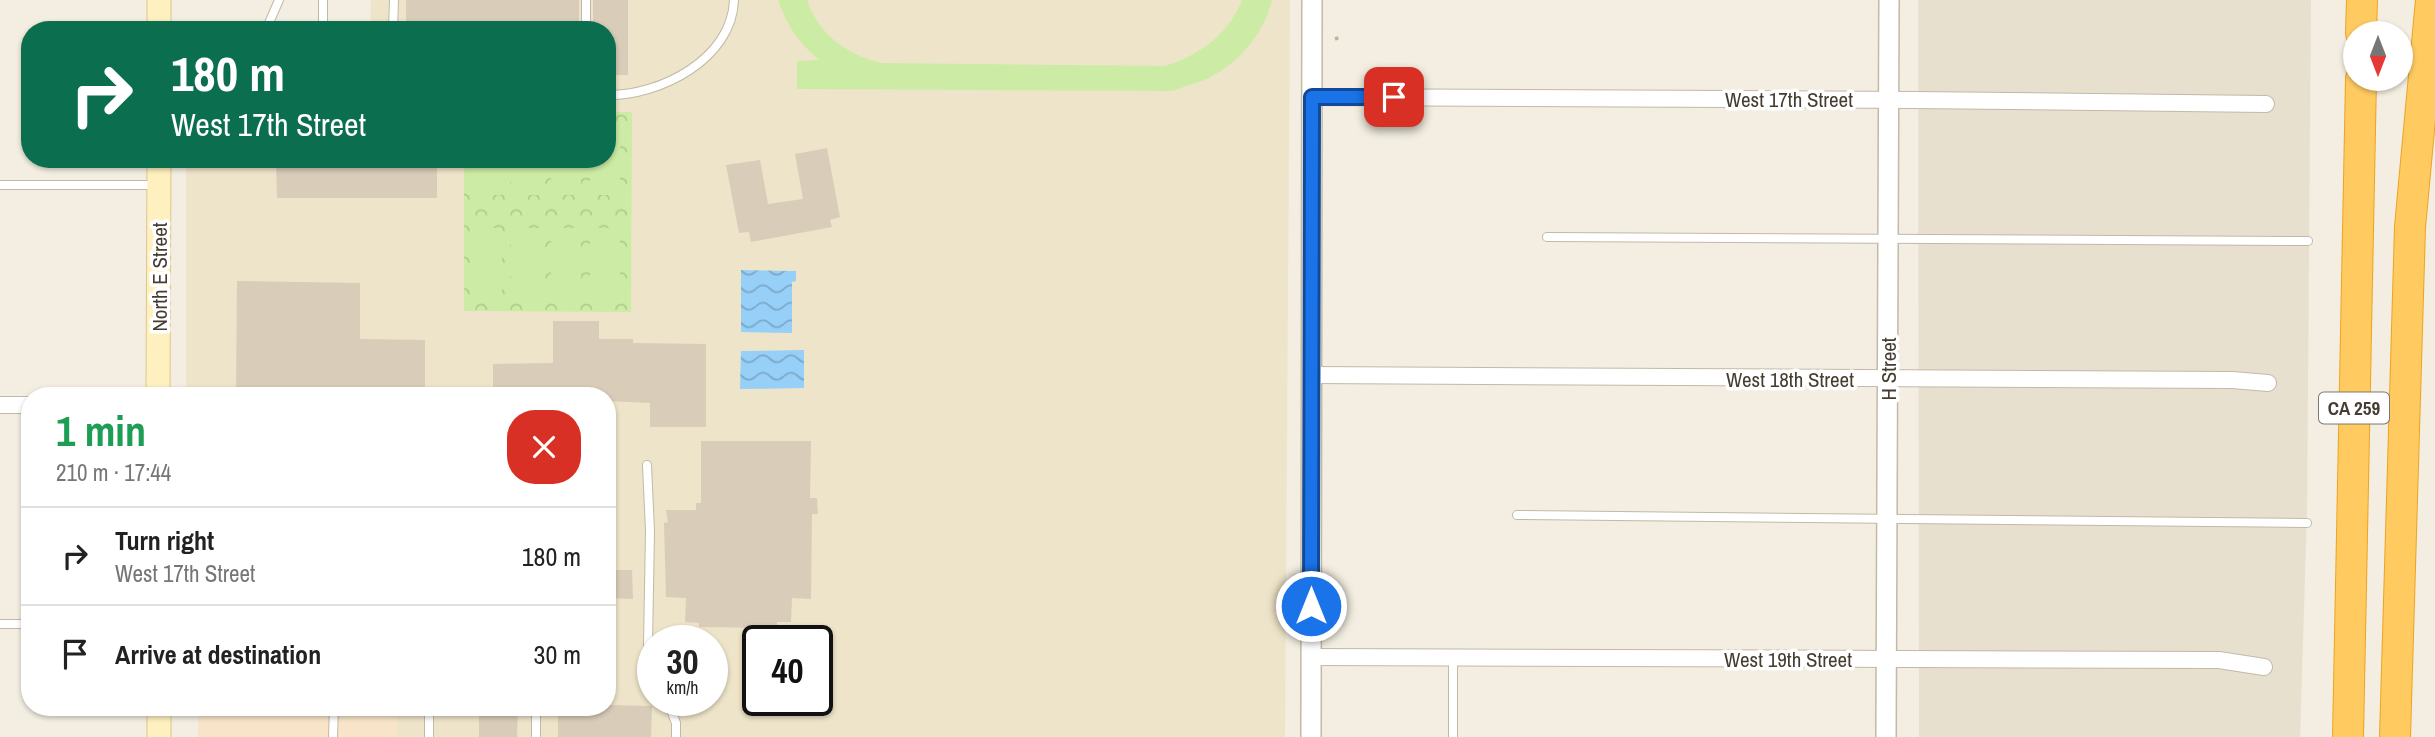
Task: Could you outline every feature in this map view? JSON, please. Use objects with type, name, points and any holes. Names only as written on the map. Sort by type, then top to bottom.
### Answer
[{"type":"highway","points":[[2361,21],[2362,0]]},
{"type":"highway","name":"CA 259","points":[[2395,737],[2410,227],[2431,0]]},
{"type":"highway","name":"CA 259","points":[[2348,737],[2361,91]]},
{"type":"main road","points":[[159,0],[159,21]]},
{"type":"main road","name":"North E Street","points":[[158,387],[159,168]]},
{"type":"main road","points":[[159,716],[159,737]]},
{"type":"street","points":[[1311,737],[1312,0]]},
{"type":"street","name":"H Street","points":[[1886,737],[1889,0]]},
{"type":"street","name":"West 17th Street","points":[[1312,97],[2266,104]]},
{"type":"street","name":"West 18th Street","points":[[1312,375],[2232,380],[2268,383]]},
{"type":"street","points":[[0,405],[21,405]]},
{"type":"street","name":"West 19th Street","points":[[1311,657],[2220,660],[2264,667]]},
{"type":"lane","points":[[270,21],[279,0]]},
{"type":"lane","points":[[323,0],[323,21]]},
{"type":"lane","points":[[393,21],[394,0]]},
{"type":"lane","points":[[586,0],[586,21]]},
{"type":"lane","points":[[616,94],[642,93],[675,80],[700,62],[722,39],[734,10],[734,0]]},
{"type":"lane","points":[[0,185],[159,185]]},
{"type":"lane","points":[[1547,237],[2308,241]]},
{"type":"lane","points":[[647,465],[650,531],[648,625]]},
{"type":"lane","points":[[1517,515],[2307,523]]},
{"type":"lane","points":[[0,624],[21,624]]},
{"type":"lane","points":[[1453,658],[1453,737]]},
{"type":"lane","points":[[333,737],[334,716]]},
{"type":"lane","points":[[429,716],[429,737]]},
{"type":"lane","points":[[536,716],[536,737]]},
{"type":"lane","points":[[673,716],[676,737]]},
{"type":"path","points":[[1335,38],[1341,37]]},
{"type":"shaded area","points":[[371,0],[1290,0],[1285,737],[398,737],[398,716],[616,716],[616,387],[186,387],[186,168],[616,168],[616,21],[370,21]]},
{"type":"shaded area","points":[[1918,0],[2311,0],[2307,512],[2300,737],[1919,737]]},
{"type":"shaded area","points":[[198,716],[398,716],[398,737],[198,737]]},
{"type":"green space","points":[[778,0],[807,0],[819,23],[836,42],[857,55],[882,63],[1165,66],[1190,56],[1211,42],[1229,24],[1242,0],[1272,0],[1257,35],[1231,64],[1209,78],[1173,91],[797,89],[797,61],[819,60],[794,33]]},
{"type":"green space","points":[[616,112],[632,112],[631,312],[464,311],[464,168],[616,168]]},
{"type":"green space","points":[[616,129],[620,129],[620,195],[590,195],[590,168],[616,168]]},
{"type":"green space","points":[[472,168],[502,168],[502,195],[472,195]]},
{"type":"green space","points":[[511,168],[541,168],[541,195],[511,195]]},
{"type":"green space","points":[[551,168],[581,168],[581,195],[551,195]]},
{"type":"green space","points":[[472,228],[502,228],[502,295],[472,295]]},
{"type":"green space","points":[[511,228],[541,228],[541,295],[511,295]]},
{"type":"green space","points":[[551,228],[581,228],[581,295],[551,295]]},
{"type":"green space","points":[[590,228],[620,228],[620,295],[590,295]]},
{"type":"water","points":[[741,270],[796,271],[796,281],[792,282],[792,333],[741,332]]},
{"type":"water","points":[[804,350],[804,388],[740,389],[741,351]]},
{"type":"building","points":[[406,0],[579,0],[579,21],[406,21]]},
{"type":"building","points":[[593,0],[628,0],[628,75],[616,75],[616,21],[593,21]]},
{"type":"building","points":[[827,148],[840,217],[830,220],[832,227],[751,242],[749,232],[739,233],[726,165],[760,160],[768,204],[803,199],[795,154]]},
{"type":"building","points":[[276,168],[437,168],[437,198],[277,198]]},
{"type":"building","points":[[237,281],[360,283],[360,339],[425,340],[425,387],[236,387]]},
{"type":"building","points":[[553,321],[599,321],[599,339],[633,339],[633,343],[706,344],[706,427],[650,427],[650,403],[616,401],[616,387],[493,387],[493,364],[553,363]]},
{"type":"building","points":[[701,441],[811,441],[810,498],[817,498],[818,514],[812,514],[811,599],[792,598],[791,622],[777,622],[777,625],[742,625],[742,628],[699,625],[685,622],[686,598],[666,597],[666,510],[696,510],[696,503],[701,503]]},
{"type":"building","points":[[616,570],[632,570],[633,599],[616,598]]},
{"type":"building","points":[[616,705],[637,706],[637,716],[652,716],[651,737],[558,737],[558,716],[616,716]]},
{"type":"building","points":[[479,716],[518,716],[517,737],[479,737]]},
{"type":"route","points":[[1311,606],[1312,97],[1394,97]]}]
